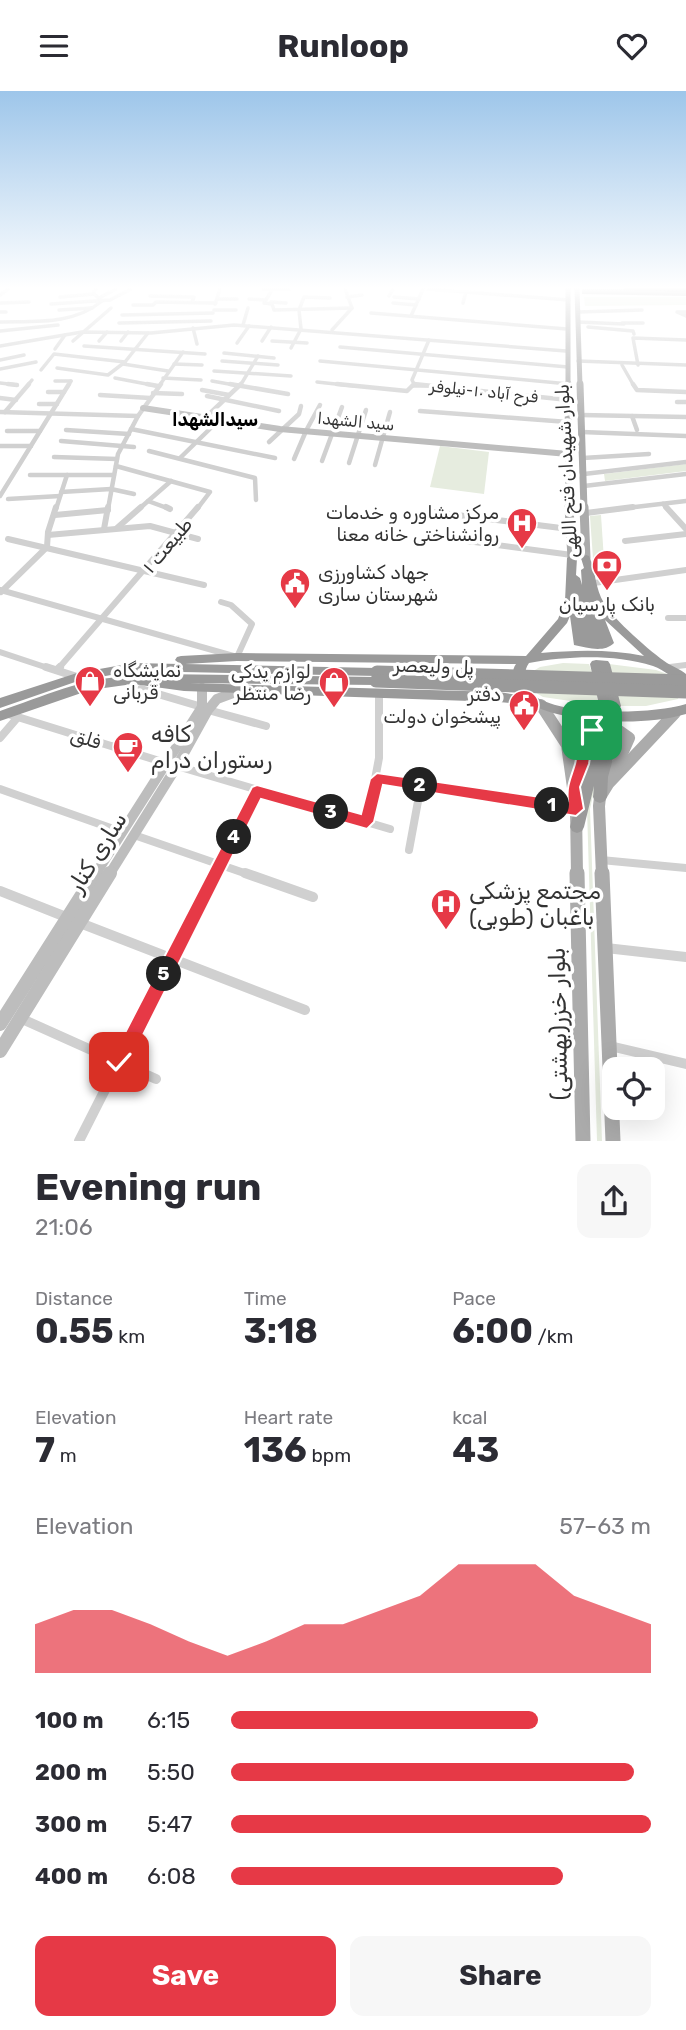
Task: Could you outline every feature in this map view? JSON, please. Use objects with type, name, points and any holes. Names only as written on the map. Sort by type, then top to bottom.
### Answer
[{"type":"highway","name":"بلوار شهیدان فتح اللهی","points":[[527,660],[563,620],[570,601],[572,557]]},
{"type":"highway","points":[[572,557],[594,643],[587,598],[586,558]]},
{"type":"highway","name":"بلوار شهیدان فتح اللهی","points":[[570,601],[576,620],[578,642],[603,646],[609,643],[600,623],[594,583],[586,558]]},
{"type":"highway","points":[[595,597],[616,625],[686,681]]},
{"type":"highway","points":[[6,712],[77,677],[181,660],[237,657],[527,660],[578,655],[686,667]]},
{"type":"highway","points":[[450,659],[461,664],[469,682],[464,690],[454,696]]},
{"type":"highway","points":[[527,660],[519,668],[518,679],[523,691],[537,704]]},
{"type":"highway","points":[[600,664],[610,705]]},
{"type":"highway","points":[[156,666],[184,671]]},
{"type":"highway","points":[[6,712],[89,686],[184,671]]},
{"type":"highway","name":"پل ولیعصر","points":[[184,671],[686,681]]},
{"type":"highway","name":"پل ولیعصر","points":[[377,676],[686,692]]},
{"type":"highway","points":[[130,679],[241,690],[499,697],[577,712],[610,715],[683,711]]},
{"type":"highway","points":[[577,827],[590,775],[609,733],[600,797]]},
{"type":"main road","name":"بلوار شهیدان فتح اللهی","points":[[567,338],[569,529],[572,557]]},
{"type":"main road","name":"بلوار شهیدان فتح اللهی","points":[[578,338],[586,558]]},
{"type":"main road","name":"بلوار خزر(بهشتی)","points":[[537,704],[567,745],[576,809],[583,1141]]},
{"type":"main road","points":[[608,784],[683,711]]},
{"type":"main road","points":[[573,787],[582,764],[586,737],[592,730],[619,731],[629,737],[628,744],[600,797],[600,860],[613,1141]]},
{"type":"street","points":[[0,346],[45,338]]},
{"type":"street","points":[[55,349],[63,338]]},
{"type":"street","points":[[73,341],[76,338]]},
{"type":"street","points":[[57,368],[108,375],[124,363],[144,338]]},
{"type":"street","points":[[196,338],[197,344]]},
{"type":"street","points":[[237,343],[241,338]]},
{"type":"street","points":[[291,348],[296,338]]},
{"type":"street","points":[[407,338],[566,351]]},
{"type":"street","points":[[637,364],[633,338],[686,340]]},
{"type":"street","points":[[414,384],[412,380],[415,370],[429,340]]},
{"type":"street","points":[[272,341],[307,343]]},
{"type":"street","points":[[84,346],[205,353]]},
{"type":"street","points":[[340,347],[568,367]]},
{"type":"street","points":[[104,529],[114,475],[123,445],[138,416],[183,352]]},
{"type":"street","points":[[224,353],[274,358]]},
{"type":"street","points":[[41,370],[54,354],[168,370]]},
{"type":"street","points":[[0,360],[24,355]]},
{"type":"street","points":[[207,417],[240,386],[258,356]]},
{"type":"street","points":[[222,361],[278,365]]},
{"type":"street","points":[[0,369],[36,362]]},
{"type":"street","points":[[320,362],[569,384]]},
{"type":"street","points":[[578,362],[637,364]]},
{"type":"street","points":[[578,362],[686,365]]},
{"type":"street","points":[[174,363],[202,365]]},
{"type":"street","points":[[622,365],[637,390],[686,392]]},
{"type":"street","points":[[13,366],[16,375]]},
{"type":"street","points":[[214,371],[291,376]]},
{"type":"street","points":[[116,378],[158,386]]},
{"type":"street","points":[[163,378],[201,380]]},
{"type":"street","points":[[3,412],[32,380]]},
{"type":"street","points":[[0,496],[71,381],[55,381]]},
{"type":"street","points":[[212,381],[288,394]]},
{"type":"street","name":"فرح آباد ۱۰-نیلوفر","points":[[317,382],[407,391],[414,384],[569,400]]},
{"type":"street","points":[[0,383],[18,384]]},
{"type":"street","points":[[202,390],[229,395]]},
{"type":"street","points":[[48,392],[64,392]]},
{"type":"street","points":[[100,395],[181,394]]},
{"type":"street","points":[[207,396],[279,411]]},
{"type":"street","points":[[0,398],[16,400]]},
{"type":"street","points":[[677,402],[686,402]]},
{"type":"street","points":[[39,404],[57,404]]},
{"type":"street","points":[[294,459],[320,405]]},
{"type":"street","points":[[269,442],[299,414],[301,406]]},
{"type":"street","name":"سید الشهدا","points":[[144,407],[281,428],[568,452]]},
{"type":"street","points":[[322,461],[342,407]]},
{"type":"street","points":[[349,463],[366,410]]},
{"type":"street","points":[[375,465],[390,411]]},
{"type":"street","points":[[420,411],[568,422]]},
{"type":"street","points":[[3,412],[138,416]]},
{"type":"street","points":[[581,415],[686,417]]},
{"type":"street","points":[[632,416],[637,430]]},
{"type":"street","points":[[180,458],[220,419]]},
{"type":"street","points":[[66,430],[130,432],[199,442],[275,458]]},
{"type":"street","points":[[8,431],[40,431]]},
{"type":"street","points":[[582,432],[686,436]]},
{"type":"street","points":[[61,441],[134,447]]},
{"type":"street","points":[[0,446],[31,446]]},
{"type":"street","points":[[149,451],[255,478],[256,500]]},
{"type":"street","points":[[583,458],[649,454]]},
{"type":"street","name":"طبیعت ۱","points":[[54,457],[117,463],[210,492],[58,670]]},
{"type":"street","points":[[584,474],[686,462]]},
{"type":"street","points":[[584,486],[686,474]]},
{"type":"street","points":[[30,475],[114,475]]},
{"type":"street","points":[[1,591],[47,547],[48,535],[67,475]]},
{"type":"street","points":[[0,481],[9,481]]},
{"type":"street","points":[[117,528],[171,481]]},
{"type":"street","points":[[8,499],[111,489],[134,494]]},
{"type":"street","points":[[148,501],[170,509]]},
{"type":"street","points":[[586,513],[686,501]]},
{"type":"street","points":[[663,504],[686,531]]},
{"type":"street","points":[[55,515],[108,510]]},
{"type":"street","points":[[433,512],[569,529]]},
{"type":"street","points":[[48,535],[150,526],[198,538]]},
{"type":"street","points":[[625,541],[686,531]]},
{"type":"street","points":[[429,536],[572,557]]},
{"type":"street","points":[[8,538],[204,585]]},
{"type":"street","points":[[594,583],[686,570]]},
{"type":"street","points":[[1,591],[237,657],[252,624],[231,605],[222,602]]},
{"type":"street","points":[[668,618],[686,618]]},
{"type":"street","points":[[0,652],[77,677]]},
{"type":"street","points":[[202,688],[205,708]]},
{"type":"street","points":[[141,689],[266,726]]},
{"type":"street","name":"ساری کنار","points":[[0,1051],[7,1015],[74,920],[205,708],[218,699],[241,690]]},
{"type":"street","points":[[367,822],[377,779],[383,733],[379,694]]},
{"type":"street","points":[[0,738],[6,712]]},
{"type":"street","name":"فلق","points":[[6,712],[171,765],[390,829]]},
{"type":"street","points":[[377,779],[576,809]]},
{"type":"street","points":[[409,850],[421,785]]},
{"type":"street","points":[[0,789],[313,897]]},
{"type":"street","points":[[83,1140],[119,1062],[257,791]]},
{"type":"street","points":[[600,860],[686,868]]},
{"type":"street","points":[[0,891],[305,1010]]},
{"type":"street","points":[[604,947],[686,957]]},
{"type":"street","points":[[7,1015],[156,1079]]},
{"type":"street","points":[[609,1046],[686,1064]]},
{"type":"shaded area","points":[[440,446],[489,452],[484,494],[430,487]]},
{"type":"shaded area","points":[[686,464],[686,471],[605,481],[604,474]]},
{"type":"shaded area","points":[[601,515],[605,575],[594,573],[590,516]]},
{"type":"shaded area","points":[[563,663],[589,664],[596,684],[598,705],[543,697],[533,691],[530,673],[540,667]]},
{"type":"shaded area","points":[[609,664],[656,670],[673,676],[681,692],[678,699],[646,706],[620,706]]},
{"type":"shaded area","points":[[596,781],[590,809],[602,1141],[597,1141],[587,809],[589,791]]},
{"type":"place","name":"مرکز مشاوره و خدمات روانشناختی خانه معنا","points":[[522,550]]},
{"type":"place","name":"بانک پارسیان","points":[[607,592]]},
{"type":"place","name":"جهاد کشاورزی شهرستان ساری","points":[[295,610]]},
{"type":"place","name":"نمایشگاه قربانی","points":[[90,708]]},
{"type":"place","name":"لوازم یدکی رضا منتظر","points":[[334,709]]},
{"type":"place","name":"دفتر پیشخوان دولت","points":[[524,732]]},
{"type":"place","name":"کافه رستوران درام","points":[[128,774]]},
{"type":"place","name":"مجتمع پزشکی باغبان (طوبی)","points":[[446,931]]},
{"type":"district","name":"سیدالشهدا","points":[[215,420]]},
{"type":"route","points":[[119,1062],[257,791],[367,822],[377,779],[576,809],[573,787],[582,764],[586,737],[592,730]]}]
